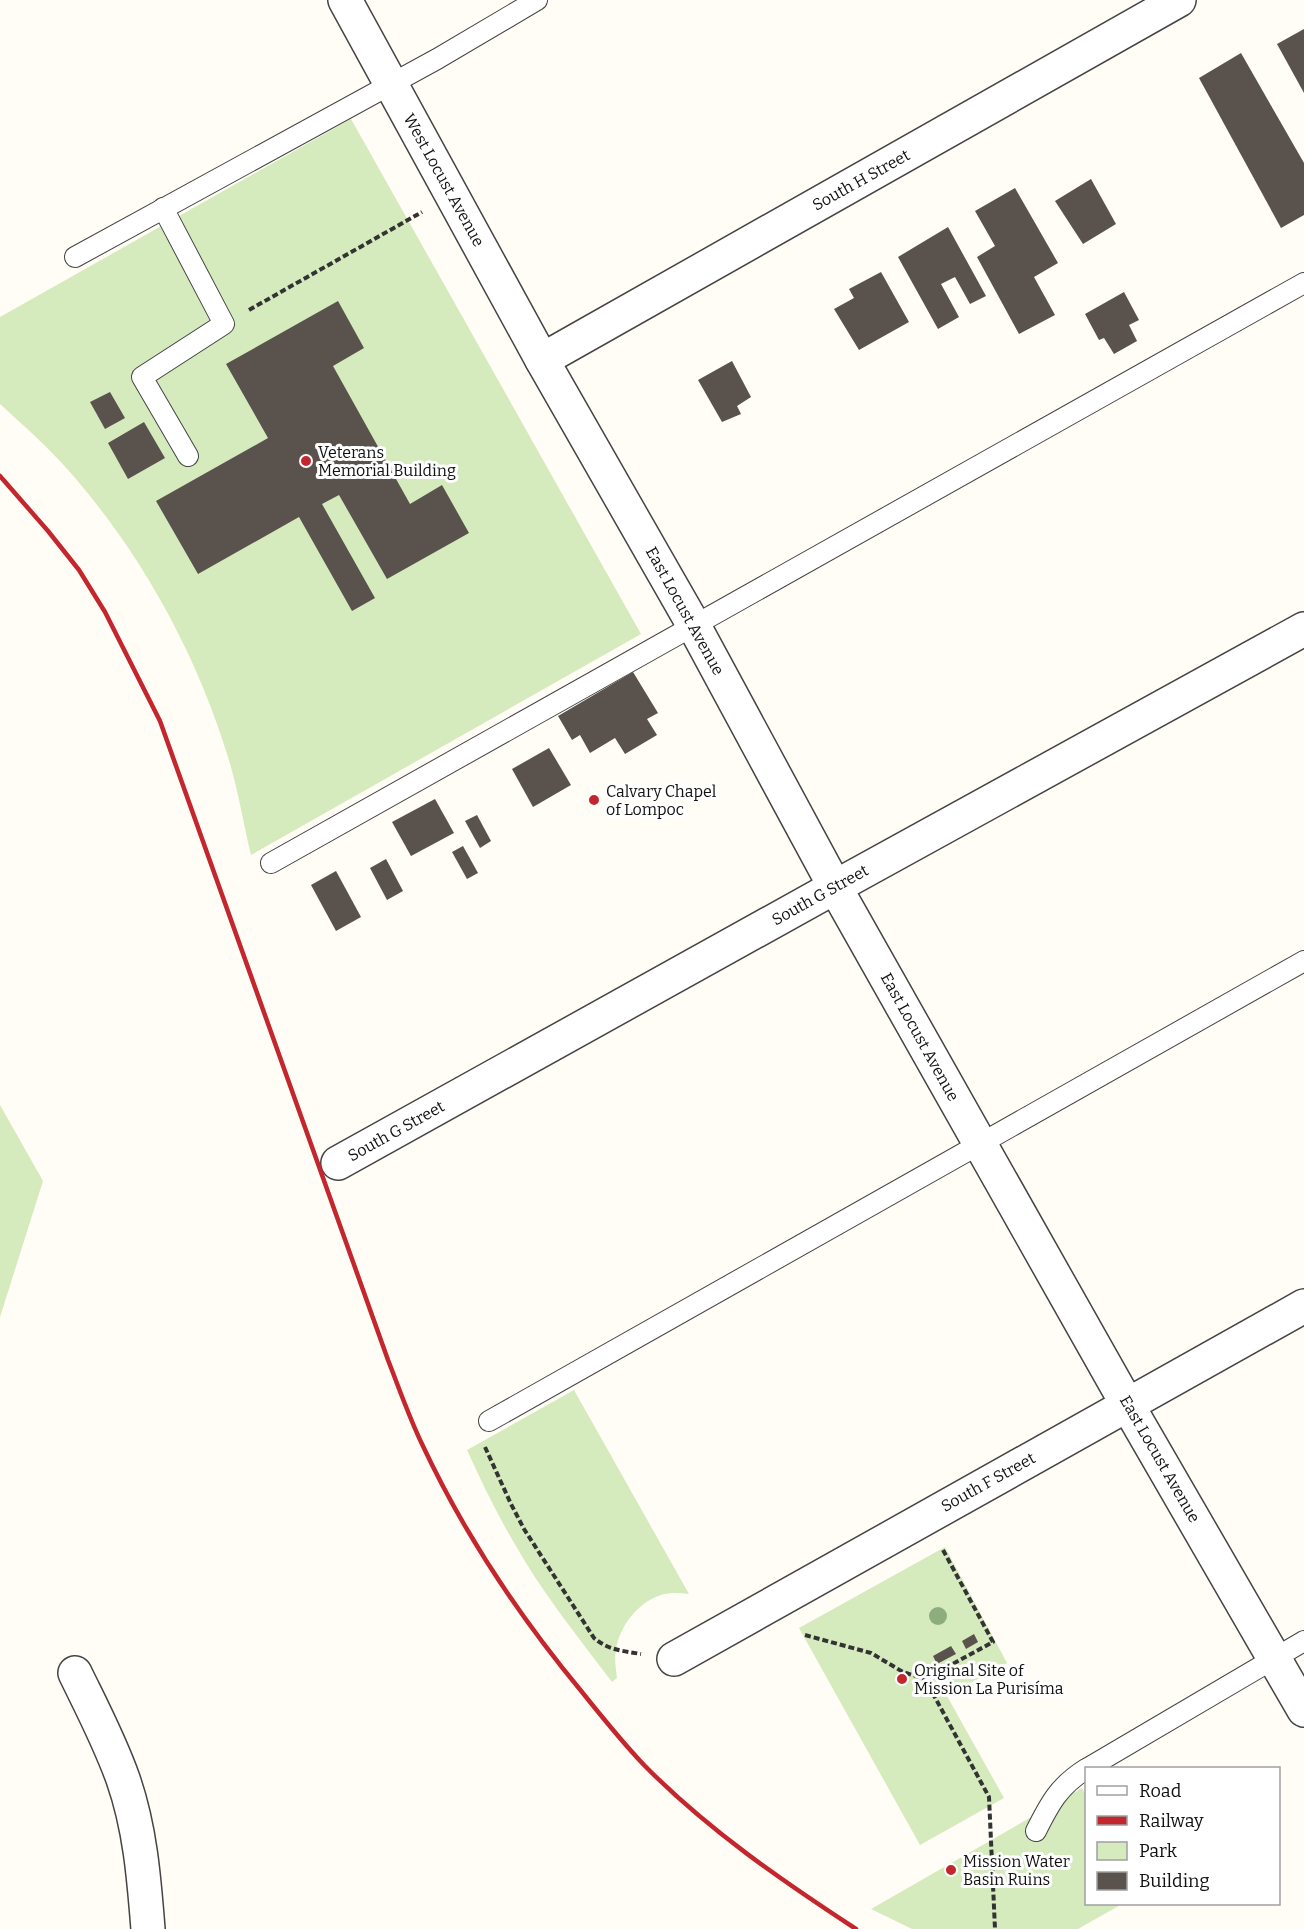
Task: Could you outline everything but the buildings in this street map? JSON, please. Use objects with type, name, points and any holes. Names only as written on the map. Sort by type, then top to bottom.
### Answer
[{"type":"street","name":"West Locust Avenue","points":[[345,0],[542,360]]},
{"type":"street","name":"South H Street","points":[[542,360],[1179,0]]},
{"type":"street","name":"East Locust Avenue","points":[[542,360],[693,624],[835,886],[980,1143],[1304,1710]]},
{"type":"street","name":"South G Street","points":[[338,1163],[835,886],[1304,629]]},
{"type":"street","name":"South F Street","points":[[674,1659],[1304,1306]]},
{"type":"street","points":[[75,1673],[105,1735],[123,1780],[138,1835],[148,1929]]},
{"type":"lane","points":[[75,257],[437,59],[537,0]]},
{"type":"lane","points":[[163,208],[224,324],[142,377],[188,456]]},
{"type":"lane","points":[[271,863],[1304,283]]},
{"type":"lane","points":[[489,1421],[1304,961]]},
{"type":"lane","points":[[1090,1767],[1304,1641]]},
{"type":"lane","points":[[1036,1830],[1056,1794],[1085,1770]]},
{"type":"path","points":[[224,324],[452,195]]},
{"type":"path","points":[[489,1421],[482,1440],[510,1504],[571,1605],[594,1638],[603,1646],[616,1650],[674,1659]]},
{"type":"path","points":[[925,1679],[993,1642],[943,1550]]},
{"type":"path","points":[[805,1635],[871,1653],[903,1672],[925,1679],[989,1797],[995,1929]]},
{"type":"green space","points":[[351,119],[641,634],[251,855],[232,769],[215,718],[183,642],[164,605],[120,536],[69,471],[0,404],[0,317]]},
{"type":"green space","points":[[0,1105],[43,1181],[0,1317]]},
{"type":"green space","points":[[574,1390],[689,1594],[661,1595],[637,1609],[625,1624],[618,1641],[615,1657],[617,1678],[612,1682],[535,1578],[495,1508],[467,1450]]},
{"type":"green space","name":"Original Site of Mission La Purisíma","points":[[945,1547],[1007,1663],[947,1696],[1004,1798],[920,1845],[799,1628]]},
{"type":"green space","points":[[1082,1788],[1085,1793],[1085,1905],[1120,1905],[1078,1929],[912,1929],[871,1909]]},
{"type":"railway","points":[[0,476],[79,570],[105,612],[160,721],[400,1392],[438,1477],[474,1542],[536,1634],[644,1765],[693,1811],[745,1853],[856,1929]]},
{"type":"place","name":"Veterans Memorial Building","points":[[306,461]]},
{"type":"place","name":"Calvary Chapel of Lompoc","points":[[594,800]]},
{"type":"place","name":"Original Site of Mission La Purisíma","points":[[902,1679]]},
{"type":"place","name":"Mission Water Basin Ruins","points":[[951,1870]]}]
